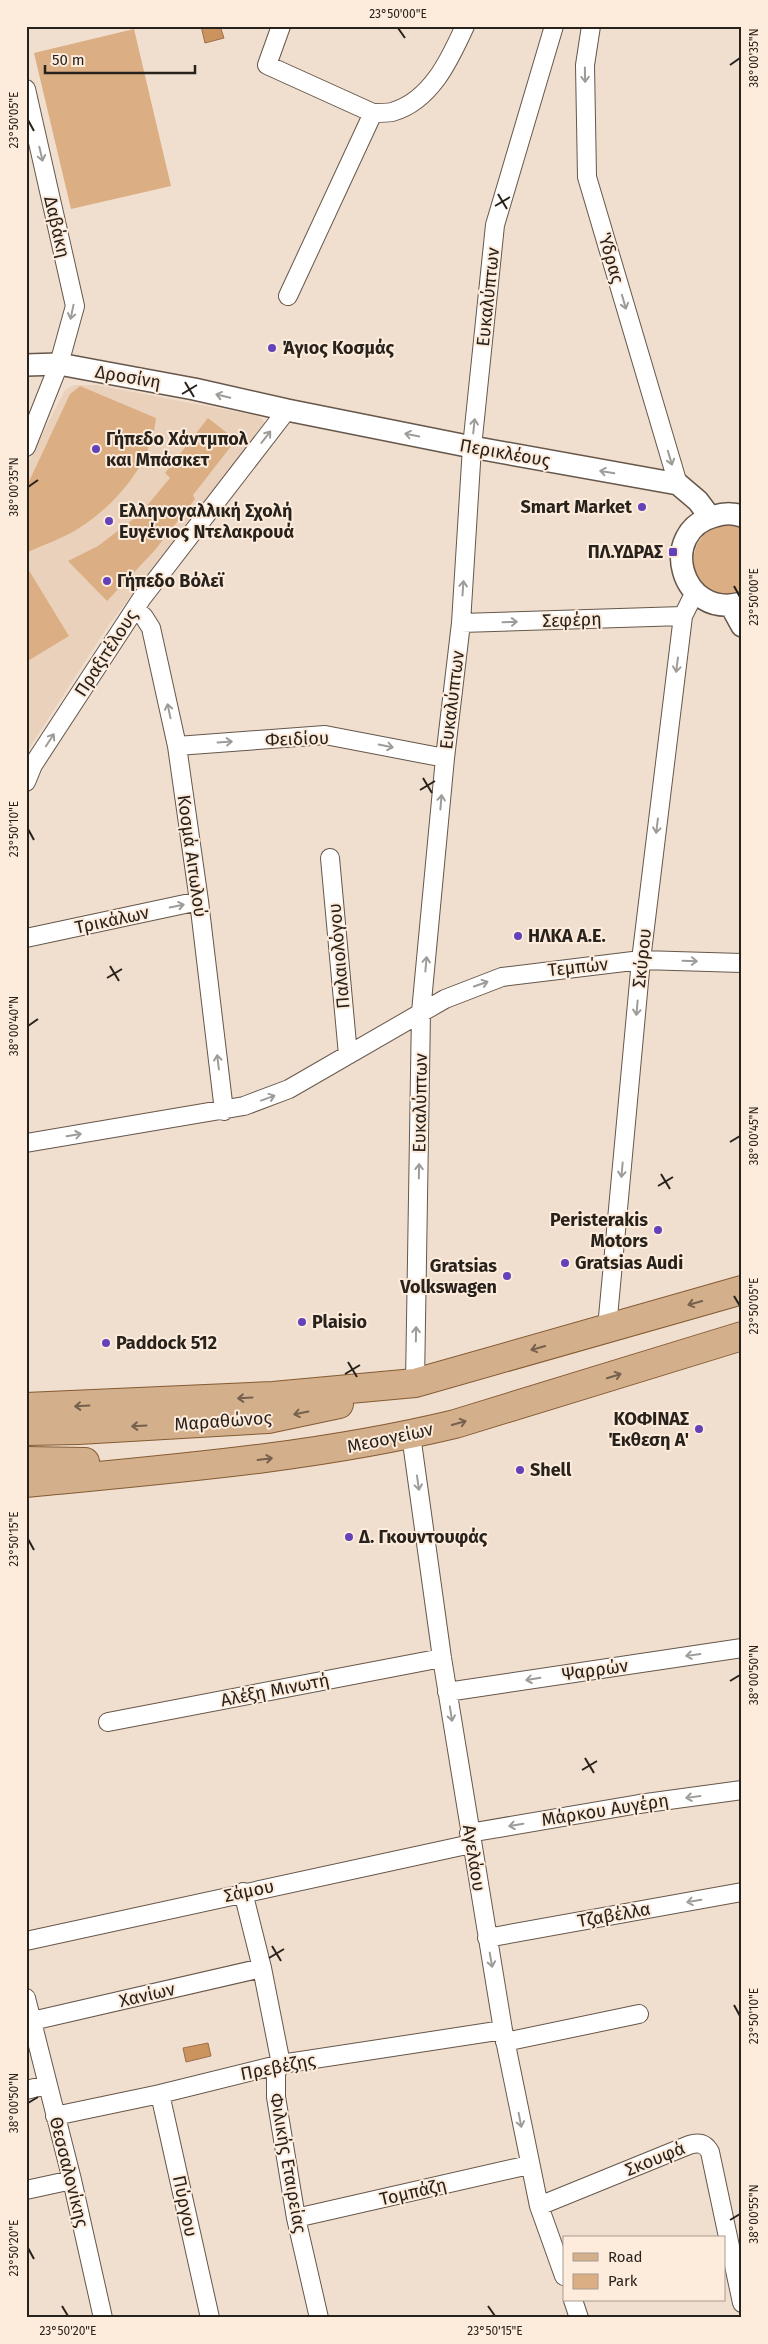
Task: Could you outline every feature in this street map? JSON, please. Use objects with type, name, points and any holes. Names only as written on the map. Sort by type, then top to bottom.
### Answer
[{"type":"main road","points":[[26,1407],[273,1396],[415,1383],[742,1290]]},
{"type":"main road","name":"Μεσογείων","points":[[26,1483],[216,1465],[337,1449],[411,1435],[455,1424],[742,1336]]},
{"type":"main road","name":"Μαραθώνος","points":[[26,1430],[78,1430],[268,1419],[320,1409],[415,1383]]},
{"type":"main road","points":[[26,1461],[216,1465]]},
{"type":"street","points":[[282,26],[267,65],[373,113],[392,112],[409,104],[427,88],[446,67],[466,26]]},
{"type":"street","name":"Ευκαλύπτων","points":[[415,1383],[421,1012],[445,758],[461,623],[472,447],[496,225],[554,26]]},
{"type":"street","name":"Ύδρας","points":[[591,26],[585,65],[587,178],[678,484]]},
{"type":"street","name":"Δαβάκη","points":[[26,89],[75,306],[59,364],[26,446]]},
{"type":"street","points":[[288,296],[373,113]]},
{"type":"street","name":"Δροσίνη","points":[[26,365],[59,364],[194,389],[288,410]]},
{"type":"street","name":"Περικλέους","points":[[288,410],[472,447],[678,484]]},
{"type":"street","name":"Πραξιτέλους","points":[[26,782],[33,765],[135,609],[288,410]]},
{"type":"street","points":[[678,484],[698,501],[710,517]]},
{"type":"street","points":[[740,513],[710,517],[698,524],[684,545],[682,570],[695,592],[706,600],[718,605],[737,604],[742,626]]},
{"type":"street","name":"Σκύρου","points":[[608,1328],[641,960],[683,616],[695,592]]},
{"type":"street","name":"Κοσμά Αιτωλού","points":[[135,609],[144,617],[151,628],[177,746],[199,901],[224,1111]]},
{"type":"street","name":"Σεφέρη","points":[[461,623],[683,616]]},
{"type":"street","name":"Φειδίου","points":[[177,746],[325,735],[445,758]]},
{"type":"street","name":"Παλαιολόγου","points":[[330,858],[348,1055]]},
{"type":"street","name":"Τρικάλων","points":[[26,938],[199,901]]},
{"type":"street","name":"Τεμπών","points":[[26,1143],[224,1111],[244,1106],[289,1089],[445,999],[502,976],[641,960],[742,964]]},
{"type":"street","name":"Αγελάου","points":[[411,1435],[447,1692],[504,2036],[529,2165],[539,2206],[563,2273]]},
{"type":"street","name":"Ψαρρών","points":[[447,1692],[742,1648]]},
{"type":"street","name":"Αλέξη Μινωτή","points":[[108,1722],[442,1658]]},
{"type":"street","name":"Μάρκου Αυγέρη","points":[[470,1839],[639,1804],[742,1790]]},
{"type":"street","name":"Σάμου","points":[[26,1941],[470,1839]]},
{"type":"street","name":"Φιλικής Εταιρείας","points":[[243,1892],[262,1968],[280,2064],[276,2072],[276,2097],[296,2218],[320,2318]]},
{"type":"street","name":"Τζαβέλλα","points":[[487,1938],[742,1892]]},
{"type":"street","name":"Χανίων","points":[[32,2022],[262,1968]]},
{"type":"street","name":"Θεσσαλονίκης","points":[[26,1998],[72,2180],[102,2318]]},
{"type":"street","name":"Πρεβέζης","points":[[56,2116],[160,2094],[280,2064],[504,2036],[639,2014]]},
{"type":"street","points":[[26,2090],[47,2085]]},
{"type":"street","name":"Πύργου","points":[[160,2094],[210,2318]]},
{"type":"street","name":"Σκουφά","points":[[539,2206],[689,2145],[696,2143],[704,2145],[710,2152],[742,2303]]},
{"type":"street","name":"Τομπάζη","points":[[296,2218],[529,2165]]},
{"type":"street","points":[[26,2190],[72,2180]]},
{"type":"street","points":[[574,2302],[579,2318]]},
{"type":"shaded area","points":[[201,26],[220,26],[224,38],[205,43]]},
{"type":"shaded area","name":"Ελληνογαλλική Σχολή Ευγένιος Ντελακρουά","points":[[74,385],[96,385],[258,416],[264,421],[266,428],[260,440],[147,575],[108,626],[26,753],[26,467],[65,390]]},
{"type":"shaded area","points":[[208,2043],[211,2056],[186,2062],[183,2048]]},
{"type":"green space","points":[[134,29],[171,186],[71,209],[34,53]]},
{"type":"green space","name":"Γήπεδο Χάντμπολ και Μπάσκετ","points":[[80,386],[156,418],[153,435],[139,468],[129,483],[104,509],[76,530],[26,553],[26,488],[70,394]]},
{"type":"green space","points":[[208,418],[236,440],[193,495],[195,499],[155,550],[107,601],[68,561],[98,546],[140,514],[170,478],[165,473]]},
{"type":"green space","points":[[735,525],[742,528],[742,593],[722,596],[710,592],[701,585],[696,575],[695,551],[700,540],[708,531],[719,526]]},
{"type":"green space","points":[[28,569],[69,636],[26,662],[26,571]]},
{"type":"place","name":"Άγιος Κοσμάς","points":[[272,348]]},
{"type":"place","name":"Γήπεδο Χάντμπολ και Μπάσκετ","points":[[96,449]]},
{"type":"place","name":"Smart Market","points":[[642,507]]},
{"type":"place","name":"Ελληνογαλλική Σχολή Ευγένιος Ντελακρουά","points":[[109,521]]},
{"type":"place","name":"ΠΛ.ΥΔΡΑΣ","points":[[673,552]]},
{"type":"place","name":"Γήπεδο Βόλεϊ","points":[[107,581]]},
{"type":"place","name":"ΗΛΚΑ Α.Ε.","points":[[518,936]]},
{"type":"place","name":"Peristerakis Motors","points":[[658,1230]]},
{"type":"place","name":"Gratsias Audi","points":[[565,1263]]},
{"type":"place","name":"Gratsias Volkswagen","points":[[507,1276]]},
{"type":"place","name":"Plaisio","points":[[302,1322]]},
{"type":"place","name":"Paddock 512","points":[[106,1343]]},
{"type":"place","name":"ΚΟΦΙΝΑΣ Έκθεση Α'","points":[[699,1429]]},
{"type":"place","name":"Shell","points":[[520,1470]]},
{"type":"place","name":"Δ. Γκουντουφάς","points":[[349,1537]]}]
